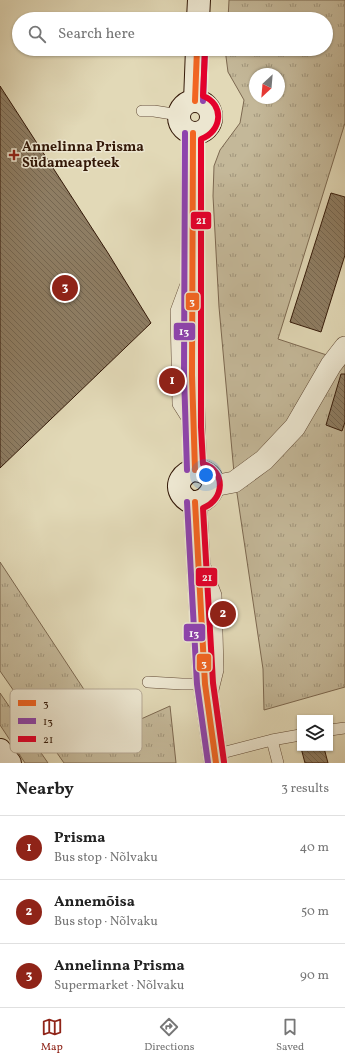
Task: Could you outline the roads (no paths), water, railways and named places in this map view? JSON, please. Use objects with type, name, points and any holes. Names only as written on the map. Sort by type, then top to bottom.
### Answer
[{"type":"street","points":[[198,12],[199,0]]},
{"type":"street","points":[[195,101],[197,56]]},
{"type":"street","points":[[195,101],[208,107],[211,117],[210,122],[204,130],[193,133],[181,126],[179,122],[179,115],[181,107],[195,101]]},
{"type":"street","points":[[193,133],[193,427],[195,470]]},
{"type":"street","points":[[213,486],[234,482],[269,455],[295,427],[338,368],[345,347]]},
{"type":"street","points":[[195,470],[207,474],[212,480],[213,486],[209,496],[201,501],[195,502],[182,496],[179,487],[185,473],[195,470]]},
{"type":"street","points":[[195,502],[205,684],[215,759]]},
{"type":"street","points":[[0,750],[10,763]]},
{"type":"lane","points":[[142,111],[154,111],[179,115]]},
{"type":"lane","points":[[198,549],[216,595],[218,670],[208,708]]},
{"type":"lane","points":[[148,682],[205,684]]},
{"type":"lane","points":[[333,730],[345,728]]},
{"type":"lane","points":[[215,759],[272,740],[297,736]]},
{"type":"lane","points":[[272,740],[278,763]]},
{"type":"place","name":"Annelinna Prisma Südameapteek","points":[[14,155]]},
{"type":"place","name":"Annelinna Prisma","points":[[65,288]]},
{"type":"place","name":"Prisma","points":[[172,381]]},
{"type":"place","name":"Annemõisa","points":[[223,614]]}]
